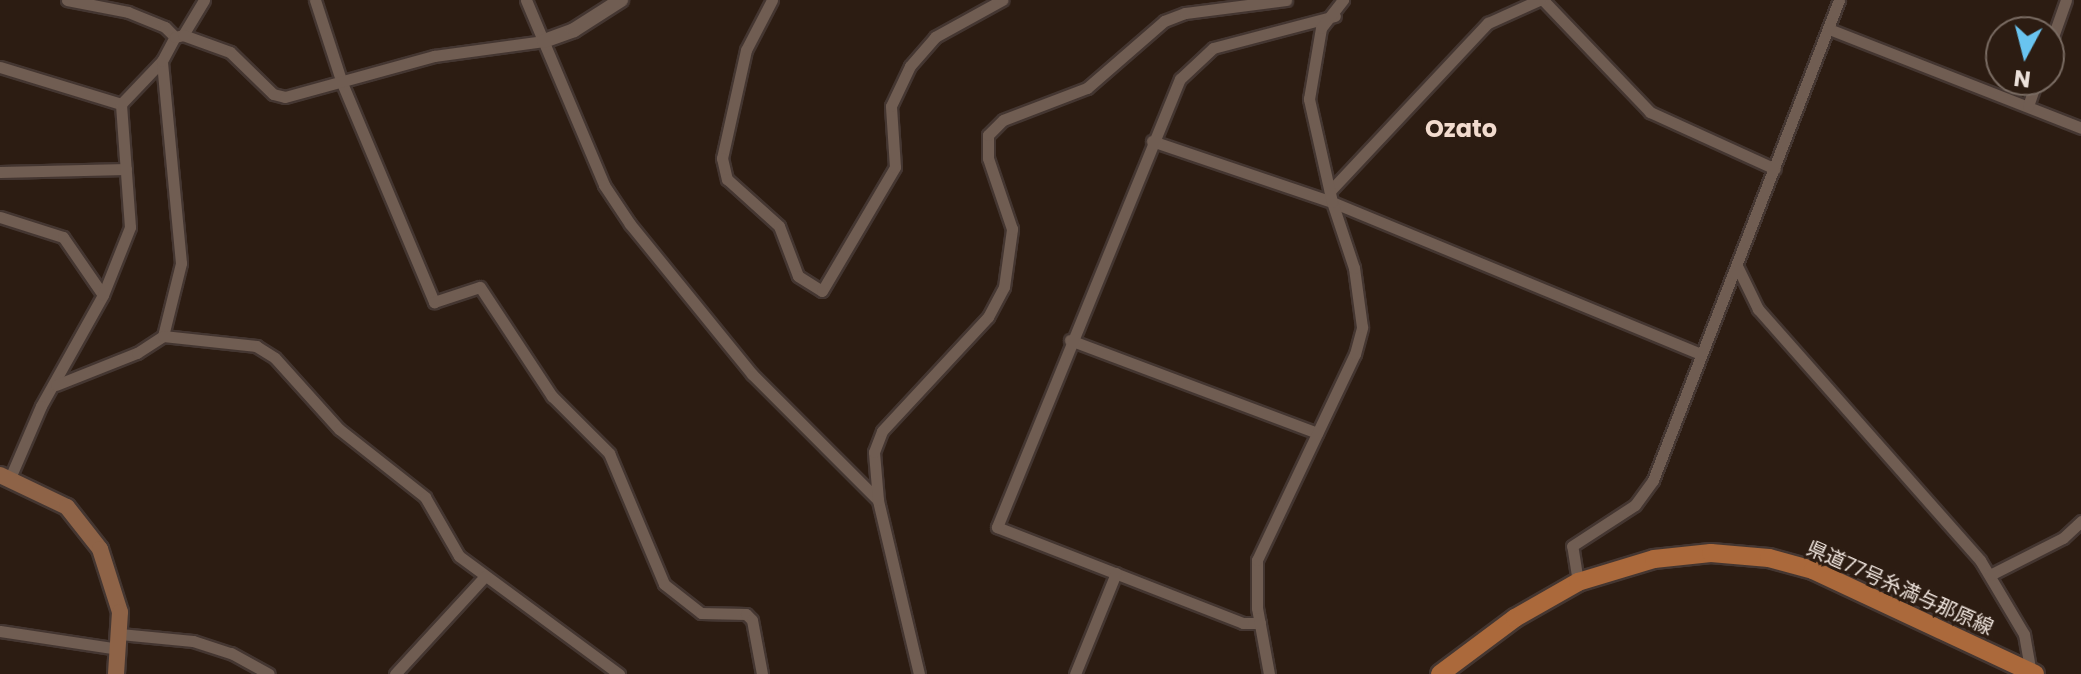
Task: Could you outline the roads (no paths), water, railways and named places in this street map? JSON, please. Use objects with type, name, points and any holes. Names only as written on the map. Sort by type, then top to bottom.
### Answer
[{"type":"main road","points":[[5,477],[67,507],[91,534],[114,583],[120,641],[116,674]]},
{"type":"main road","name":"県道77号糸満与那原線","points":[[1440,674],[1524,612],[1578,582],[1680,555],[1727,553],[1778,560],[1832,577],[2033,673]]},
{"type":"street","points":[[67,0],[128,12],[179,36],[230,52],[273,94],[285,97],[434,56],[544,41],[574,30],[621,0]]},
{"type":"street","points":[[5,477],[103,295],[130,227],[121,104],[162,61],[204,0]]},
{"type":"street","points":[[315,0],[342,83],[434,302],[480,287],[527,364],[609,453],[664,584],[701,613],[746,614],[752,620],[762,674]]},
{"type":"street","points":[[526,0],[604,185],[630,224],[752,374],[878,500]]},
{"type":"street","points":[[772,0],[742,64],[722,158],[727,179],[779,226],[798,276],[822,291],[895,167],[891,106],[910,66],[935,37],[1002,0]]},
{"type":"street","points":[[919,674],[872,467],[882,431],[988,317],[1004,287],[1012,229],[988,158],[992,128],[1087,88],[1164,21],[1185,13],[1286,0]]},
{"type":"street","points":[[1269,674],[1260,623],[1257,560],[1355,354],[1362,327],[1354,268],[1331,197],[1309,89],[1321,28],[1335,16],[1343,0]]},
{"type":"street","points":[[1331,197],[1488,23],[1541,0],[1650,112],[1775,169]]},
{"type":"street","points":[[1578,582],[1572,546],[1645,493],[1738,268],[1839,0]]},
{"type":"street","points":[[1260,623],[1243,623],[997,527],[1070,340],[1180,79],[1195,60],[1249,35],[1335,16]]},
{"type":"street","points":[[1829,29],[2081,128]]},
{"type":"street","points":[[162,61],[182,243],[163,336]]},
{"type":"street","points":[[0,67],[121,104]]},
{"type":"street","points":[[2028,106],[2031,96]]},
{"type":"street","points":[[1152,141],[1331,197],[1701,354]]},
{"type":"street","points":[[0,172],[126,169]]},
{"type":"street","points":[[0,217],[63,237],[103,295]]},
{"type":"street","points":[[1738,268],[1758,309],[1990,575],[2030,648],[2033,673]]},
{"type":"street","points":[[56,385],[110,366],[163,336],[237,340],[264,350],[339,429],[425,497],[459,556],[619,674]]},
{"type":"street","points":[[1070,340],[1317,433]]},
{"type":"street","points":[[1990,575],[2063,538],[2081,521]]},
{"type":"street","points":[[1075,674],[1116,573]]},
{"type":"street","points":[[395,674],[485,576]]},
{"type":"street","points":[[0,631],[120,641],[193,641],[231,653],[269,674]]},
{"type":"district","name":"Ozato","points":[[1461,129]]}]
